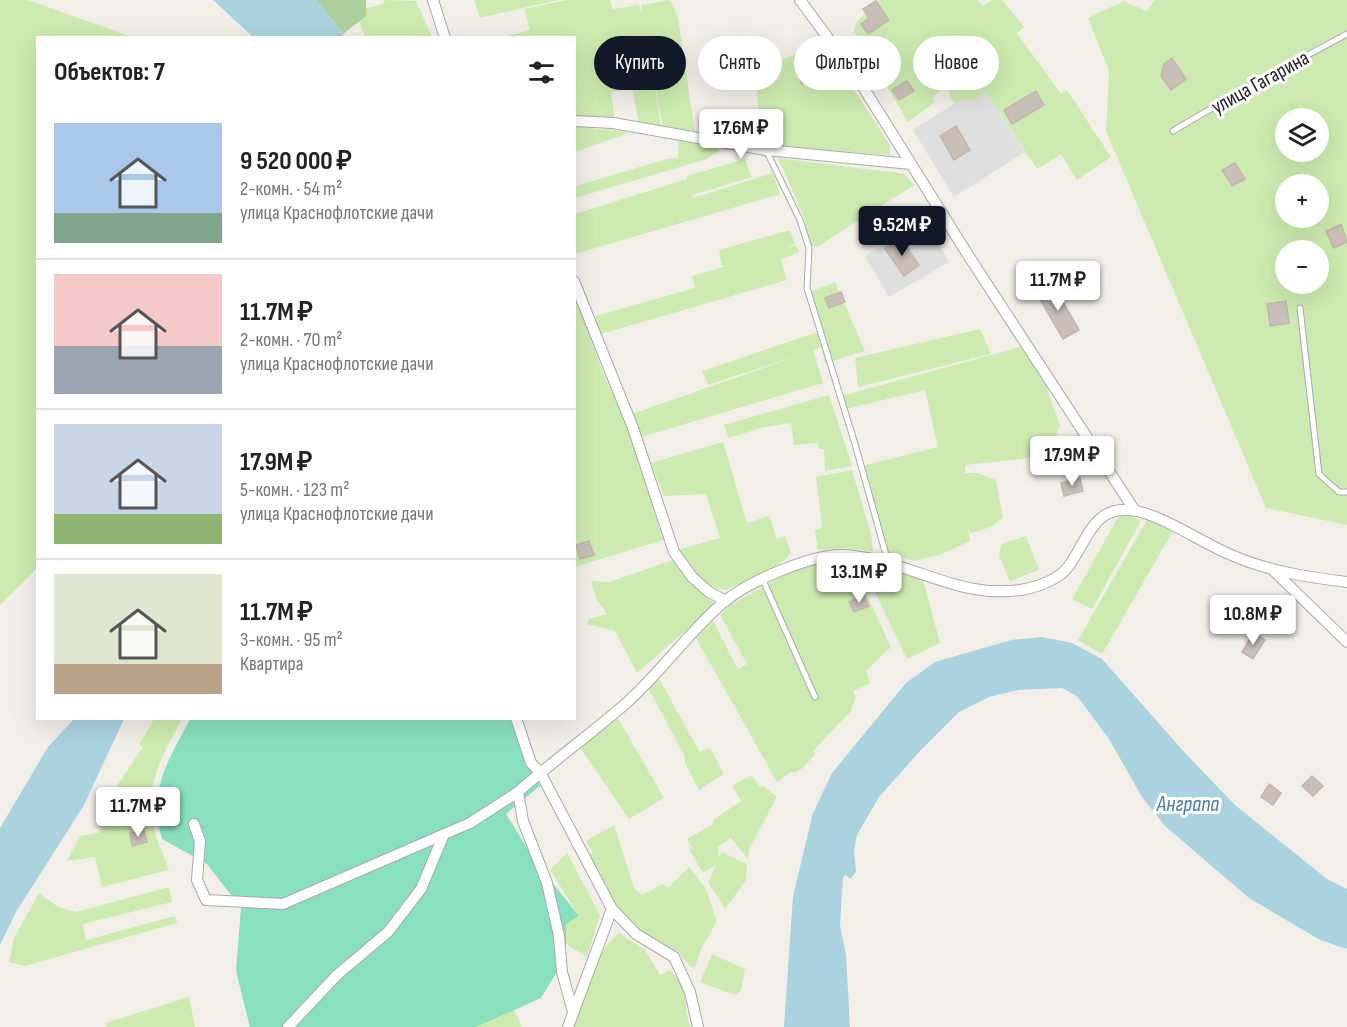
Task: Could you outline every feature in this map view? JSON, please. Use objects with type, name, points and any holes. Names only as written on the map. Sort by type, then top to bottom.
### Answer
[{"type":"street","points":[[433,0],[443,36]]},
{"type":"street","points":[[800,0],[858,79],[1135,511]]},
{"type":"street","points":[[576,121],[613,123],[766,150],[911,164]]},
{"type":"street","points":[[576,286],[633,428],[674,552],[692,577],[709,592],[726,601]]},
{"type":"street","points":[[194,824],[200,841],[197,880],[206,900],[283,904],[470,823],[518,792],[624,705],[726,601],[763,580],[800,563],[822,556],[852,556],[888,562],[951,585],[975,590],[1027,589],[1048,582],[1067,569],[1093,523],[1108,513],[1135,511],[1162,520],[1227,554],[1273,570],[1347,582]]},
{"type":"street","points":[[1273,570],[1347,642]]},
{"type":"street","points":[[517,720],[531,763],[540,772],[612,909],[636,934],[674,957],[690,992],[698,1027]]},
{"type":"street","points":[[518,792],[523,821],[547,883],[559,936],[562,972],[573,1012]]},
{"type":"street","points":[[288,1027],[337,975],[388,932],[421,889],[444,834]]},
{"type":"street","points":[[568,1027],[612,909]]},
{"type":"lane","name":"улица Гагарина","points":[[1173,131],[1241,91],[1347,34]]},
{"type":"lane","points":[[766,150],[800,220],[809,248],[807,288],[855,444],[888,562]]},
{"type":"lane","points":[[1300,308],[1319,474],[1339,492],[1347,492]]},
{"type":"lane","points":[[763,580],[815,697]]},
{"type":"shaded area","points":[[986,92],[1025,152],[954,197],[913,130],[965,97]]},
{"type":"shaded area","points":[[926,221],[949,262],[889,297],[865,256]]},
{"type":"green space","points":[[0,0],[28,0],[129,36],[36,36],[36,569],[0,605]]},
{"type":"green space","points":[[316,0],[366,0],[366,16],[343,34]]},
{"type":"green space","points":[[385,0],[416,1],[432,36],[365,36],[355,11],[383,4]]},
{"type":"green space","points":[[474,0],[558,0],[480,18]]},
{"type":"green space","points":[[567,0],[610,0],[613,9],[639,5],[642,17],[641,5],[670,0],[678,17],[681,36],[594,36],[594,90],[622,90],[611,92],[615,121],[576,117],[576,36],[507,36],[530,30],[524,9]]},
{"type":"green space","points":[[880,0],[978,0],[983,6],[992,0],[1002,0],[1024,27],[1017,33],[1061,94],[1067,90],[1111,157],[1077,180],[1061,154],[1037,169],[986,92],[973,102],[966,97],[954,104],[948,90],[999,90],[999,36],[913,36],[913,90],[941,90],[933,97],[935,102],[908,122],[889,90],[901,90],[901,36],[857,36],[854,31],[857,21]]},
{"type":"green space","points":[[1155,0],[1347,0],[1347,525],[1266,508],[1106,131],[1109,71],[1088,18],[1124,1],[1146,11]]},
{"type":"green space","points":[[794,55],[794,90],[854,90],[890,145],[890,155],[769,145],[758,107],[757,90],[782,90],[782,60]]},
{"type":"green space","points":[[686,72],[695,133],[663,128],[656,90],[686,90]]},
{"type":"green space","points":[[632,90],[656,90],[661,128],[639,125]]},
{"type":"green space","points":[[576,126],[602,130],[604,128],[629,133],[576,152]]},
{"type":"green space","points":[[679,139],[719,147],[719,151],[707,159],[576,198],[576,186],[667,159],[678,158]]},
{"type":"green space","points":[[778,158],[905,174],[914,185],[817,247],[810,245],[804,217]]},
{"type":"green space","points":[[745,159],[752,177],[692,195],[693,198],[773,173],[780,194],[576,254],[576,214],[687,179],[687,176]]},
{"type":"green space","points":[[790,230],[795,244],[783,249],[796,245],[799,252],[781,260],[787,280],[597,335],[592,317],[695,288],[692,276],[727,266],[722,266],[719,250]]},
{"type":"green space","points":[[835,282],[865,351],[825,363],[822,347],[813,350],[823,383],[641,437],[632,414],[803,354],[708,385],[702,371],[818,332],[807,293]]},
{"type":"green space","points":[[576,300],[606,380],[626,420],[663,540],[576,567]]},
{"type":"green space","points":[[980,329],[991,354],[858,387],[855,358]]},
{"type":"green space","points":[[1020,347],[1042,374],[1060,426],[1047,456],[965,465],[965,473],[977,473],[996,480],[1003,518],[991,527],[971,533],[968,528],[970,541],[942,554],[914,561],[884,551],[862,466],[938,447],[925,390],[842,410],[838,397]]},
{"type":"green space","points":[[829,395],[852,466],[825,471],[824,449],[819,449],[818,443],[794,445],[791,423],[761,428],[729,438],[724,425]]},
{"type":"green space","points":[[723,442],[747,523],[769,516],[777,539],[785,536],[791,552],[787,558],[772,569],[727,590],[704,582],[677,550],[720,538],[706,494],[664,496],[651,463]]},
{"type":"green space","points":[[852,470],[871,534],[873,551],[845,548],[818,550],[815,530],[822,528],[816,477]]},
{"type":"green space","points":[[1121,512],[1141,521],[1092,609],[1072,599]]},
{"type":"green space","points":[[1148,518],[1173,531],[1102,654],[1078,640]]},
{"type":"green space","points":[[1026,536],[1039,570],[1010,581],[999,556],[1001,544]]},
{"type":"green space","points":[[858,557],[878,562],[884,574],[898,571],[923,580],[940,643],[907,659]]},
{"type":"green space","points":[[850,559],[891,647],[866,671],[870,683],[853,691],[856,697],[850,712],[813,751],[815,754],[803,768],[794,773],[792,771],[777,782],[696,638],[713,621],[738,669],[747,664],[720,615],[732,604],[805,563]]},
{"type":"green space","points":[[673,560],[715,605],[637,673],[615,631],[587,624],[589,619],[607,614],[597,600],[591,581],[609,582]]},
{"type":"green space","points":[[658,677],[700,752],[710,748],[724,774],[699,790],[685,763],[685,756],[648,688]]},
{"type":"green space","points":[[618,718],[664,798],[629,819],[578,745]]},
{"type":"green space","points":[[153,720],[181,720],[159,765],[152,790],[151,816],[169,870],[102,887],[95,857],[67,861],[80,836],[100,833],[102,809],[143,747],[139,745]]},
{"type":"green space","points":[[189,720],[510,720],[525,761],[535,771],[540,786],[506,814],[536,862],[579,916],[566,924],[566,957],[541,998],[476,1027],[250,1027],[236,971],[241,908],[207,864],[162,839],[157,805],[159,790],[162,776]]},
{"type":"green space","points":[[752,775],[760,787],[763,786],[777,797],[749,849],[748,859],[731,838],[718,847],[719,857],[722,852],[747,864],[746,880],[725,909],[708,882],[716,865],[703,873],[689,850],[692,848],[687,839],[714,824],[713,820],[741,801],[732,786]]},
{"type":"green space","points":[[614,825],[634,888],[642,895],[663,884],[668,888],[689,867],[706,889],[717,921],[701,949],[695,967],[690,966],[677,951],[621,919],[585,857],[593,853],[586,841]]},
{"type":"green space","points":[[567,853],[600,915],[587,957],[566,944],[566,923],[579,916],[550,870]]},
{"type":"green space","points":[[169,887],[172,902],[83,924],[86,940],[175,916],[177,923],[25,966],[9,962],[14,938],[39,893],[58,907],[76,912]]},
{"type":"green space","points":[[619,933],[645,950],[660,975],[670,970],[677,979],[684,993],[691,1027],[574,1027],[596,964],[602,952]]},
{"type":"green space","points":[[712,954],[745,969],[741,991],[734,995],[700,982]]},
{"type":"green space","points":[[189,997],[195,1027],[107,1027],[105,1023]]},
{"type":"green space","points":[[514,1010],[522,1027],[476,1027]]},
{"type":"water","points":[[213,0],[316,0],[344,36],[252,36]]},
{"type":"water","name":"Анграпа","points":[[1042,637],[1072,643],[1102,659],[1185,753],[1235,805],[1327,879],[1347,889],[1347,949],[1320,940],[1249,898],[1165,826],[1142,797],[1109,739],[1077,696],[1062,688],[1018,690],[989,697],[959,712],[879,797],[857,835],[854,851],[856,872],[850,879],[846,875],[843,877],[840,926],[846,955],[850,1027],[784,1027],[793,896],[813,813],[832,773],[906,683],[935,662],[1011,640]]},
{"type":"water","points":[[73,720],[124,720],[84,805],[16,912],[0,945],[0,828],[48,747]]},
{"type":"building","points":[[876,1],[889,20],[868,34],[861,24],[869,18],[863,9]]},
{"type":"building","points":[[1172,58],[1186,79],[1171,90],[1161,76],[1164,64]]},
{"type":"building","points":[[907,81],[914,91],[899,100],[892,90],[901,90],[901,85]]},
{"type":"building","points":[[1036,91],[1044,105],[1012,124],[1004,110]]},
{"type":"building","points":[[956,126],[970,150],[954,160],[940,136]]},
{"type":"building","points":[[1235,163],[1245,179],[1232,186],[1222,170]]},
{"type":"building","points":[[1341,224],[1347,242],[1334,248],[1326,231]]},
{"type":"building","points":[[900,238],[919,265],[904,276],[885,249]]},
{"type":"building","points":[[1053,285],[1079,330],[1063,339],[1037,294]]},
{"type":"building","points":[[841,292],[845,302],[829,308],[825,298]]},
{"type":"building","points":[[1286,301],[1289,323],[1270,326],[1267,304]]},
{"type":"building","points":[[1080,478],[1083,491],[1064,496],[1061,483]]},
{"type":"building","points":[[589,541],[594,555],[580,559],[576,545]]},
{"type":"building","points":[[864,596],[869,606],[854,612],[849,602]]},
{"type":"building","points":[[1253,633],[1265,640],[1253,659],[1242,652]]},
{"type":"building","points":[[1312,776],[1323,786],[1313,796],[1302,786]]},
{"type":"building","points":[[1269,784],[1281,793],[1273,805],[1261,797]]},
{"type":"building","points":[[144,830],[147,842],[132,846],[130,833]]}]
